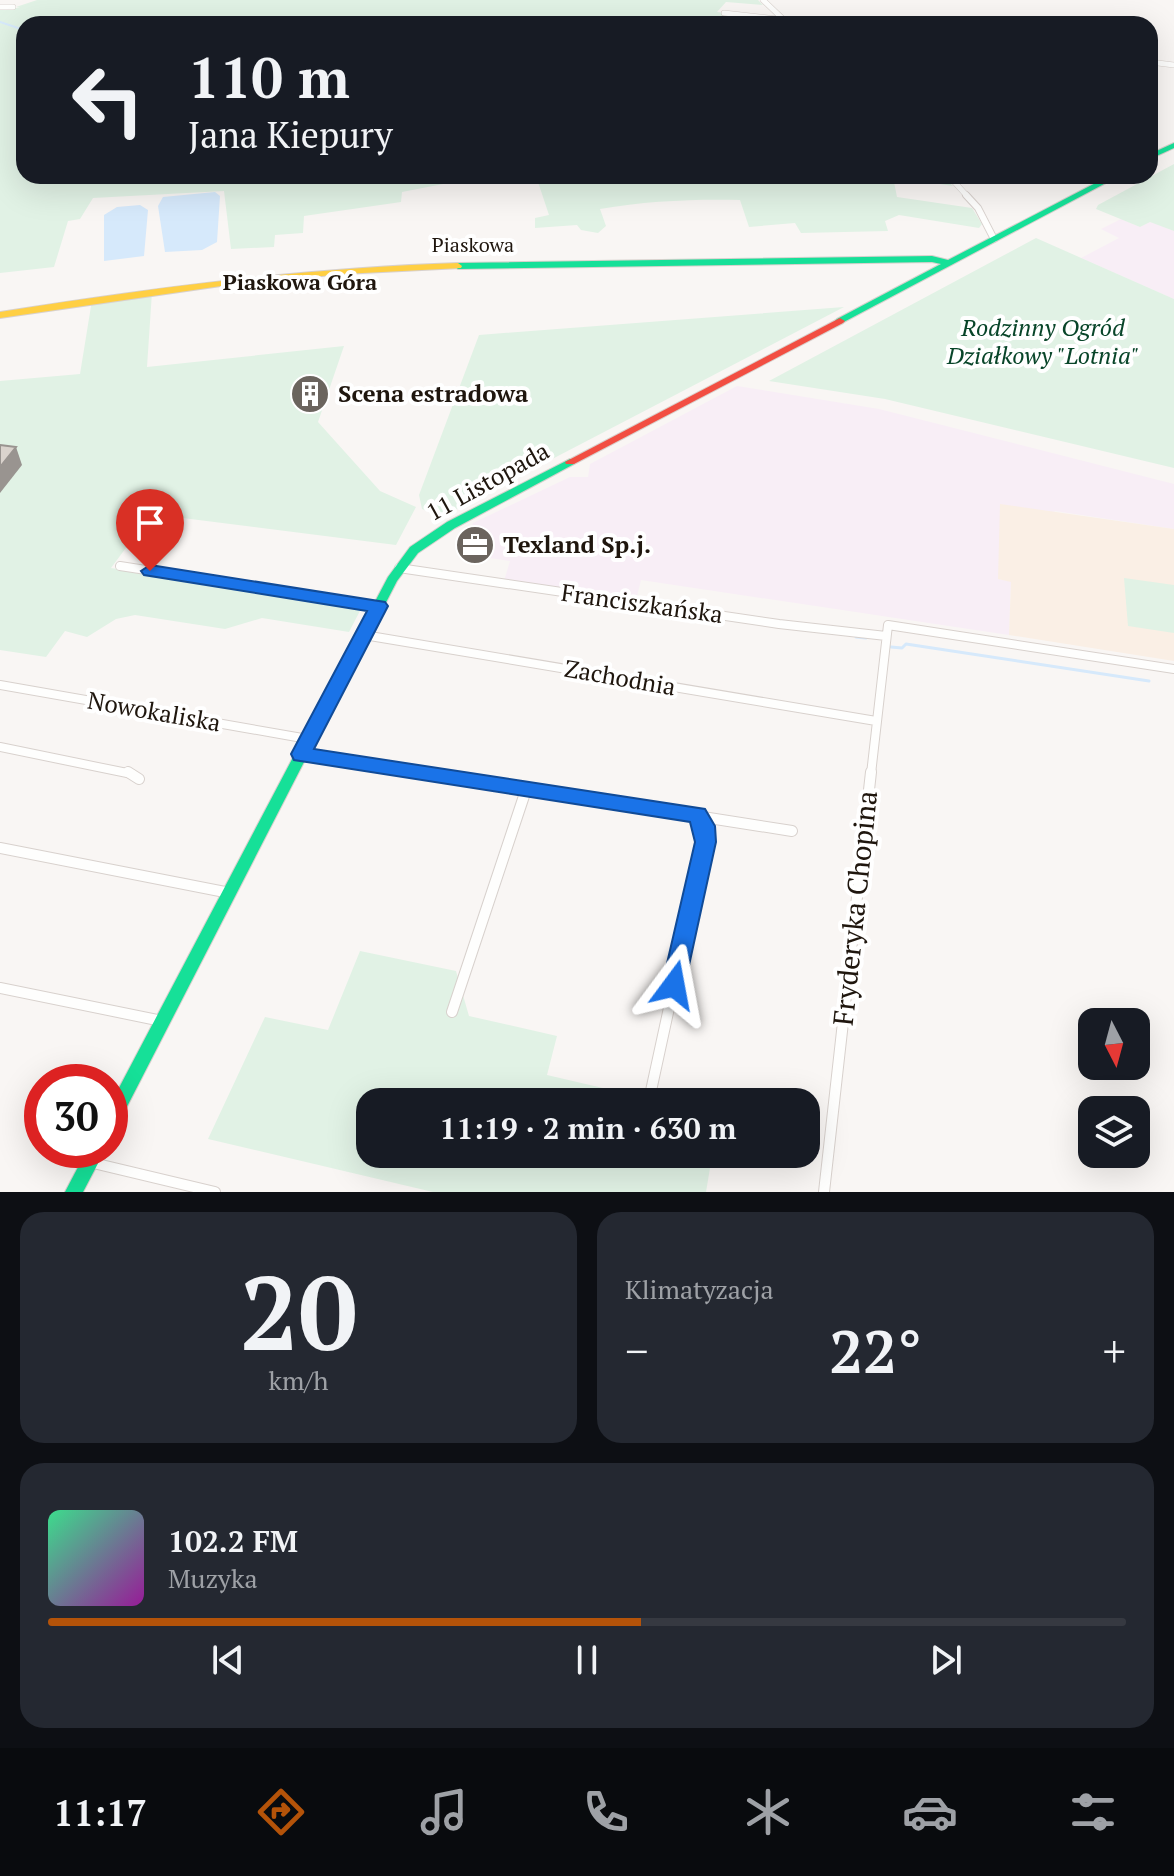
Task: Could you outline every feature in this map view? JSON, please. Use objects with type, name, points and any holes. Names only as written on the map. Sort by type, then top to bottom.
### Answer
[{"type":"street","points":[[763,0],[780,16]]},
{"type":"street","points":[[0,7],[13,7]]},
{"type":"street","points":[[724,13],[745,16]]},
{"type":"street","points":[[956,184],[984,216],[994,239]]},
{"type":"street","name":"11 Listopada","points":[[128,1087],[399,568],[414,550],[451,525],[1100,184]]},
{"type":"street","name":"Piaskowa","points":[[0,315],[157,289],[371,266],[932,259],[948,263]]},
{"type":"street","points":[[120,566],[379,606]]},
{"type":"street","name":"Franciszkańska","points":[[399,568],[779,624],[887,630],[1174,669]]},
{"type":"street","name":"Fryderyka Chopina","points":[[824,1192],[887,630]]},
{"type":"street","name":"Zachodnia","points":[[364,635],[876,721]]},
{"type":"street","name":"Nowokaliska","points":[[0,685],[308,739]]},
{"type":"street","points":[[0,747],[128,772],[139,779]]},
{"type":"street","points":[[301,754],[792,831]]},
{"type":"street","points":[[452,1012],[526,790]]},
{"type":"street","points":[[652,1088],[705,842],[704,826],[697,815]]},
{"type":"street","points":[[0,848],[230,893]]},
{"type":"street","points":[[0,988],[162,1021]]},
{"type":"street","points":[[128,1167],[215,1192]]},
{"type":"street","points":[[74,1192],[86,1168]]},
{"type":"shaded area","points":[[1121,219],[1140,227],[1150,221],[1174,231],[1174,299],[1081,258],[1119,238],[1101,229]]},
{"type":"shaded area","points":[[737,386],[879,409],[1174,484],[1174,529],[1055,511],[999,579],[1011,581],[1009,635],[641,580],[636,600],[504,581],[510,561],[462,554],[473,523],[570,477],[588,477],[590,464]]},
{"type":"shaded area","points":[[1000,504],[1174,529],[1174,661],[1009,635],[1011,582],[998,579]]},
{"type":"green space","points":[[37,0],[758,0],[763,5],[726,2],[717,12],[748,16],[16,16],[16,184],[443,184],[402,192],[401,202],[304,216],[303,233],[275,235],[274,247],[231,249],[224,191],[93,198],[80,219],[68,221],[54,267],[0,273],[0,8],[20,8],[16,7]]},
{"type":"green space","points":[[1174,164],[1174,231],[1150,222],[1140,227],[1096,209],[1137,184],[1158,184],[1158,173]]},
{"type":"green space","points":[[539,184],[894,184],[897,197],[972,208],[982,224],[979,228],[899,215],[885,221],[888,231],[801,233],[795,223],[749,227],[740,200],[705,200],[652,202],[600,209],[606,226],[598,233],[581,230],[577,225],[535,228],[535,218],[549,215]]},
{"type":"green space","name":"Rodzinny Ogród Działkowy \"Lotnia\"","points":[[1036,238],[1174,299],[1174,468],[885,399],[769,381]]},
{"type":"green space","points":[[152,292],[147,367],[344,346],[318,422],[380,491],[416,507],[396,545],[151,514],[111,568],[362,607],[349,632],[262,618],[225,629],[135,615],[116,619],[87,637],[65,631],[46,657],[0,650],[0,381],[80,374],[92,300]]},
{"type":"green space","points":[[844,307],[441,517],[422,509],[419,495],[479,335]]},
{"type":"green space","points":[[1124,578],[1174,585],[1174,633],[1128,626]]},
{"type":"green space","points":[[360,951],[456,971],[469,1016],[557,1036],[547,1075],[603,1088],[356,1088],[356,1168],[710,1168],[706,1192],[433,1192],[208,1139],[265,1017],[328,1030]]},
{"type":"water","points":[[215,192],[220,196],[217,242],[202,250],[165,252],[158,206],[163,197]]},
{"type":"water","points":[[140,205],[148,210],[144,256],[104,261],[104,215],[117,207]]},
{"type":"building","name":"Scena estradowa","points":[[319,382],[318,395],[300,396],[301,383]]},
{"type":"building","points":[[0,445],[16,447],[0,467]]},
{"type":"waterway","points":[[0,22],[16,27]]},
{"type":"waterway","points":[[856,637],[866,638]]},
{"type":"waterway","points":[[891,647],[902,648],[906,644],[1149,681]]},
{"type":"traffic: fast","points":[[1158,153],[1174,145]]},
{"type":"traffic: fast","points":[[840,321],[1100,184]]},
{"type":"traffic: fast","points":[[458,266],[932,259],[948,263]]},
{"type":"traffic: fast","points":[[128,1087],[392,580],[414,550],[451,525],[570,462]]},
{"type":"traffic: fast","points":[[74,1192],[87,1168]]},
{"type":"traffic: slow","points":[[0,315],[228,282],[343,271],[458,266]]},
{"type":"traffic: jam","points":[[570,462],[840,321]]},
{"type":"place","name":"Scena estradowa","points":[[310,394]]},
{"type":"place","name":"Texland Sp.j.","points":[[475,545]]},
{"type":"district","name":"Piaskowa Góra","points":[[300,282]]},
{"type":"route","points":[[150,571],[379,606],[301,754],[697,815],[706,835],[674,985]]}]
